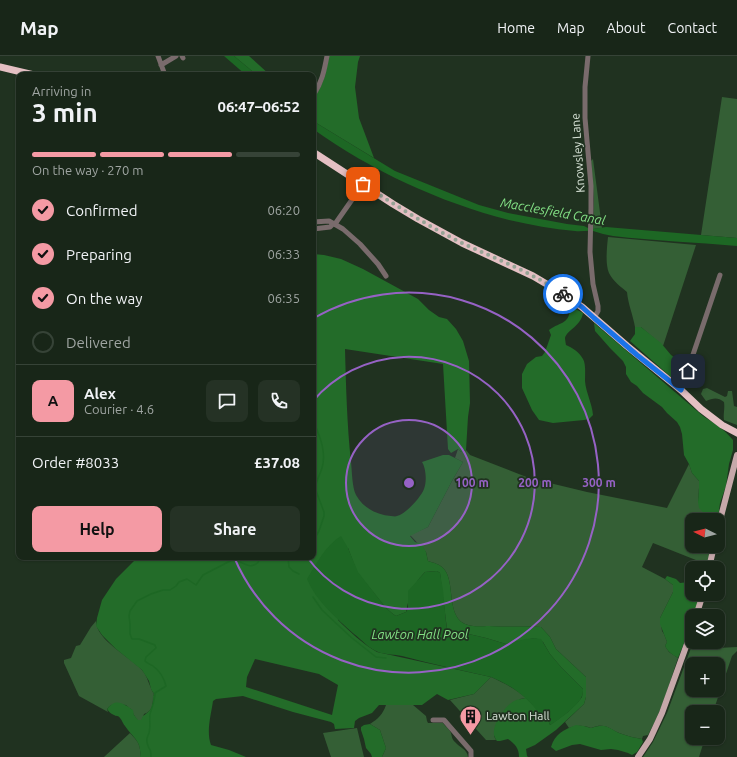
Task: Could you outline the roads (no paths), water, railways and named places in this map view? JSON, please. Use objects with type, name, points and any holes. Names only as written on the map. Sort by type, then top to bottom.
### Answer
[{"type":"highway","points":[[0,67],[21,72]]},
{"type":"highway","points":[[316,154],[400,208],[452,238],[533,276],[555,289],[582,307],[681,390],[701,409],[722,425],[737,432]]},
{"type":"main road","points":[[722,513],[737,455]]},
{"type":"main road","points":[[638,757],[650,739],[662,713],[685,649]]},
{"type":"street","points":[[158,56],[164,72]]},
{"type":"street","points":[[161,65],[176,56]]},
{"type":"street","points":[[316,91],[323,76],[327,56]]},
{"type":"street","name":"Knowsley Lane","points":[[588,56],[585,87],[585,118],[591,186],[590,252],[593,284],[598,306],[598,311],[594,318]]},
{"type":"street","points":[[316,229],[330,227],[334,224],[363,184]]},
{"type":"street","points":[[316,222],[329,221],[343,229],[360,244],[378,264],[386,276]]},
{"type":"street","points":[[681,390],[720,275]]},
{"type":"street","points":[[433,720],[444,720],[470,751],[471,757]]},
{"type":"water","points":[[224,56],[234,56],[253,72],[243,72]]},
{"type":"water","points":[[316,123],[395,171],[479,205],[508,213],[584,226],[593,229],[606,227],[737,238],[737,246],[610,236],[593,231],[577,231],[542,227],[509,220],[457,204],[407,184],[382,172],[316,131]]},
{"type":"water","name":"Lawton Hall Pool","points":[[341,536],[348,548],[358,572],[386,608],[393,614],[396,616],[406,612],[408,608],[408,591],[425,572],[437,571],[440,573],[443,590],[447,629],[506,644],[525,639],[541,639],[550,654],[583,689],[580,700],[568,712],[550,725],[548,720],[543,719],[527,699],[514,689],[491,677],[402,656],[381,653],[365,644],[327,609],[316,595],[307,579],[326,550]]},
{"type":"waterway","points":[[316,427],[324,455],[322,468],[316,483]]},
{"type":"waterway","points":[[316,491],[324,512],[324,516],[316,536]]},
{"type":"waterway","points":[[151,757],[151,751],[147,741],[150,730],[150,714],[155,693],[166,686],[160,672],[145,661],[146,657],[156,648],[155,645],[139,639],[132,639],[130,634],[130,611],[137,601],[151,594],[163,590],[170,590],[179,582],[187,579],[196,585],[203,575],[232,560]]},
{"type":"waterway","points":[[236,560],[249,566],[256,564],[260,560]]},
{"type":"waterway","points":[[288,560],[289,567],[299,574]]},
{"type":"waterway","points":[[313,597],[322,610],[352,638],[376,657],[386,658]]},
{"type":"place","name":"Lawton Hall","points":[[471,736]]},
{"type":"water label","name":"Macclesfield Canal","points":[[553,211]]}]
